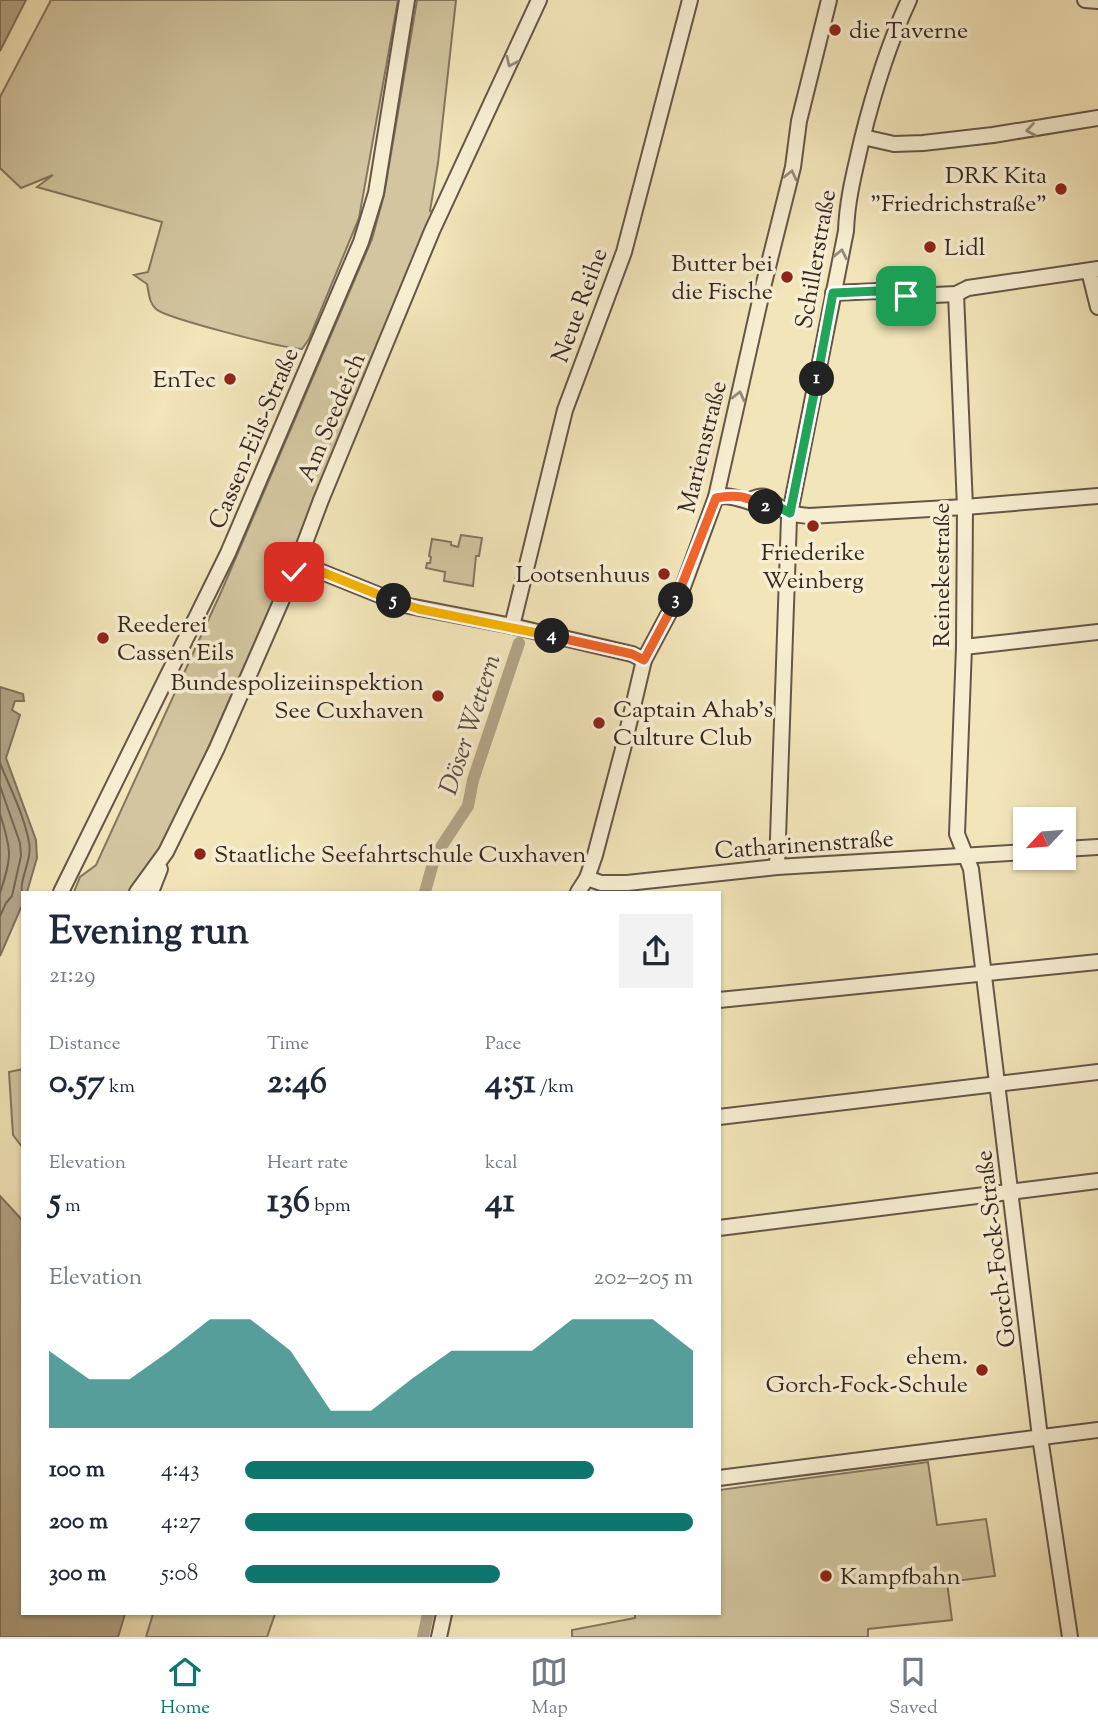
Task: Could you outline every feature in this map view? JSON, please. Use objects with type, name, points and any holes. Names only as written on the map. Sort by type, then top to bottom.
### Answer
[{"type":"street","name":"Cassen-Eils-Straße","points":[[61,891],[228,553],[361,242],[379,179],[407,0]]},
{"type":"street","name":"Am Seedeich","points":[[150,891],[294,572],[432,231],[539,0]]},
{"type":"street","name":"Neue Reihe","points":[[512,626],[565,410],[624,252],[690,0]]},
{"type":"street","name":"Marienstraße","points":[[579,891],[587,878],[624,749],[644,660],[683,587],[716,498],[793,167],[799,121],[829,0]]},
{"type":"street","name":"Schillerstraße","points":[[777,867],[784,510],[846,231],[850,191],[876,83],[909,0]]},
{"type":"street","points":[[1085,0],[1098,1]]},
{"type":"street","points":[[863,137],[894,144],[923,143],[1098,118]]},
{"type":"street","points":[[833,293],[878,291],[889,297],[956,294],[968,288],[1094,270],[1098,307]]},
{"type":"street","name":"Reinekestraße","points":[[956,294],[965,508],[964,647],[957,834],[964,856]]},
{"type":"street","points":[[716,498],[732,496],[750,500],[760,496],[771,499],[784,510],[808,516],[965,508],[1098,496]]},
{"type":"street","points":[[294,572],[312,568],[404,605],[512,626],[632,654],[644,660]]},
{"type":"street","points":[[964,647],[1098,632]]},
{"type":"street","points":[[1076,848],[1098,847]]},
{"type":"street","name":"Am Seedeich","points":[[138,891],[166,852]]},
{"type":"street","name":"Catharinenstraße","points":[[587,878],[601,883],[627,883],[777,867],[1013,853]]},
{"type":"street","name":"Gorch-Fock-Straße","points":[[964,856],[971,869],[1040,1437],[1070,1637]]},
{"type":"street","points":[[721,1000],[1098,962]]},
{"type":"street","points":[[721,1117],[1098,1072]]},
{"type":"street","points":[[721,1228],[1098,1181]]},
{"type":"street","points":[[721,1478],[1098,1430]]},
{"type":"street","points":[[439,1637],[444,1615]]},
{"type":"shaded area","points":[[51,0],[398,0],[359,218],[309,339],[302,349],[226,332],[156,309],[147,284],[134,275],[148,272],[162,222],[37,187],[53,175],[21,188],[0,168],[0,97]]},
{"type":"shaded area","points":[[417,0],[456,0],[430,211],[436,212],[149,891],[74,891],[80,877],[96,865],[222,590],[372,239],[384,195]]},
{"type":"shaded area","points":[[461,535],[482,538],[479,556],[476,556],[473,586],[444,581],[445,572],[426,568],[427,563],[430,563],[432,539],[451,542],[451,545],[458,547]]},
{"type":"shaded area","points":[[21,1069],[21,1145],[13,1135],[9,1072]]},
{"type":"shaded area","name":"Kampfbahn","points":[[928,1462],[937,1525],[986,1519],[995,1576],[947,1582],[952,1620],[868,1629],[868,1637],[572,1637],[572,1630],[635,1618],[635,1615],[721,1615],[721,1490]]},
{"type":"shaded area","points":[[153,1615],[275,1615],[267,1637],[146,1637]]},
{"type":"water","points":[[0,0],[26,0],[0,51]]},
{"type":"water","points":[[0,687],[23,694],[24,701],[15,701],[12,710],[20,715],[6,758],[36,840],[37,858],[27,891],[21,891],[21,908],[0,956]]},
{"type":"water","points":[[0,1196],[21,1219],[21,1615],[125,1615],[118,1637],[0,1637]]},
{"type":"waterway","name":"Döser Wettern","points":[[425,891],[435,856],[468,806],[473,780],[519,643]]},
{"type":"waterway","name":"Döser Wettern","points":[[423,1637],[428,1615]]},
{"type":"place","name":"die Taverne","points":[[835,30]]},
{"type":"place","name":"DRK Kita \"Friedrichstraße\"","points":[[1061,189]]},
{"type":"place","name":"Lidl","points":[[930,247]]},
{"type":"place","name":"Butter bei die Fische","points":[[787,277]]},
{"type":"place","name":"EnTec","points":[[230,379]]},
{"type":"place","name":"Friederike Weinberg","points":[[813,526]]},
{"type":"place","name":"Lootsenhuus","points":[[664,574]]},
{"type":"place","name":"Reederei Cassen Eils","points":[[103,638]]},
{"type":"place","name":"Bundespolizeiinspektion See Cuxhaven","points":[[438,696]]},
{"type":"place","name":"Captain Ahab’s Culture Club","points":[[599,723]]},
{"type":"place","name":"Staatliche Seefahrtschule Cuxhaven","points":[[200,854]]},
{"type":"place","name":"ehem. Gorch-Fock-Schule","points":[[982,1370]]},
{"type":"place","name":"Kampfbahn","points":[[826,1576]]},
{"type":"route","points":[[294,572],[312,568],[404,605],[512,626],[632,654],[644,660],[683,587],[716,498],[732,496],[750,500],[757,506],[779,507],[790,513],[833,293],[878,291],[889,297],[906,296]]}]
